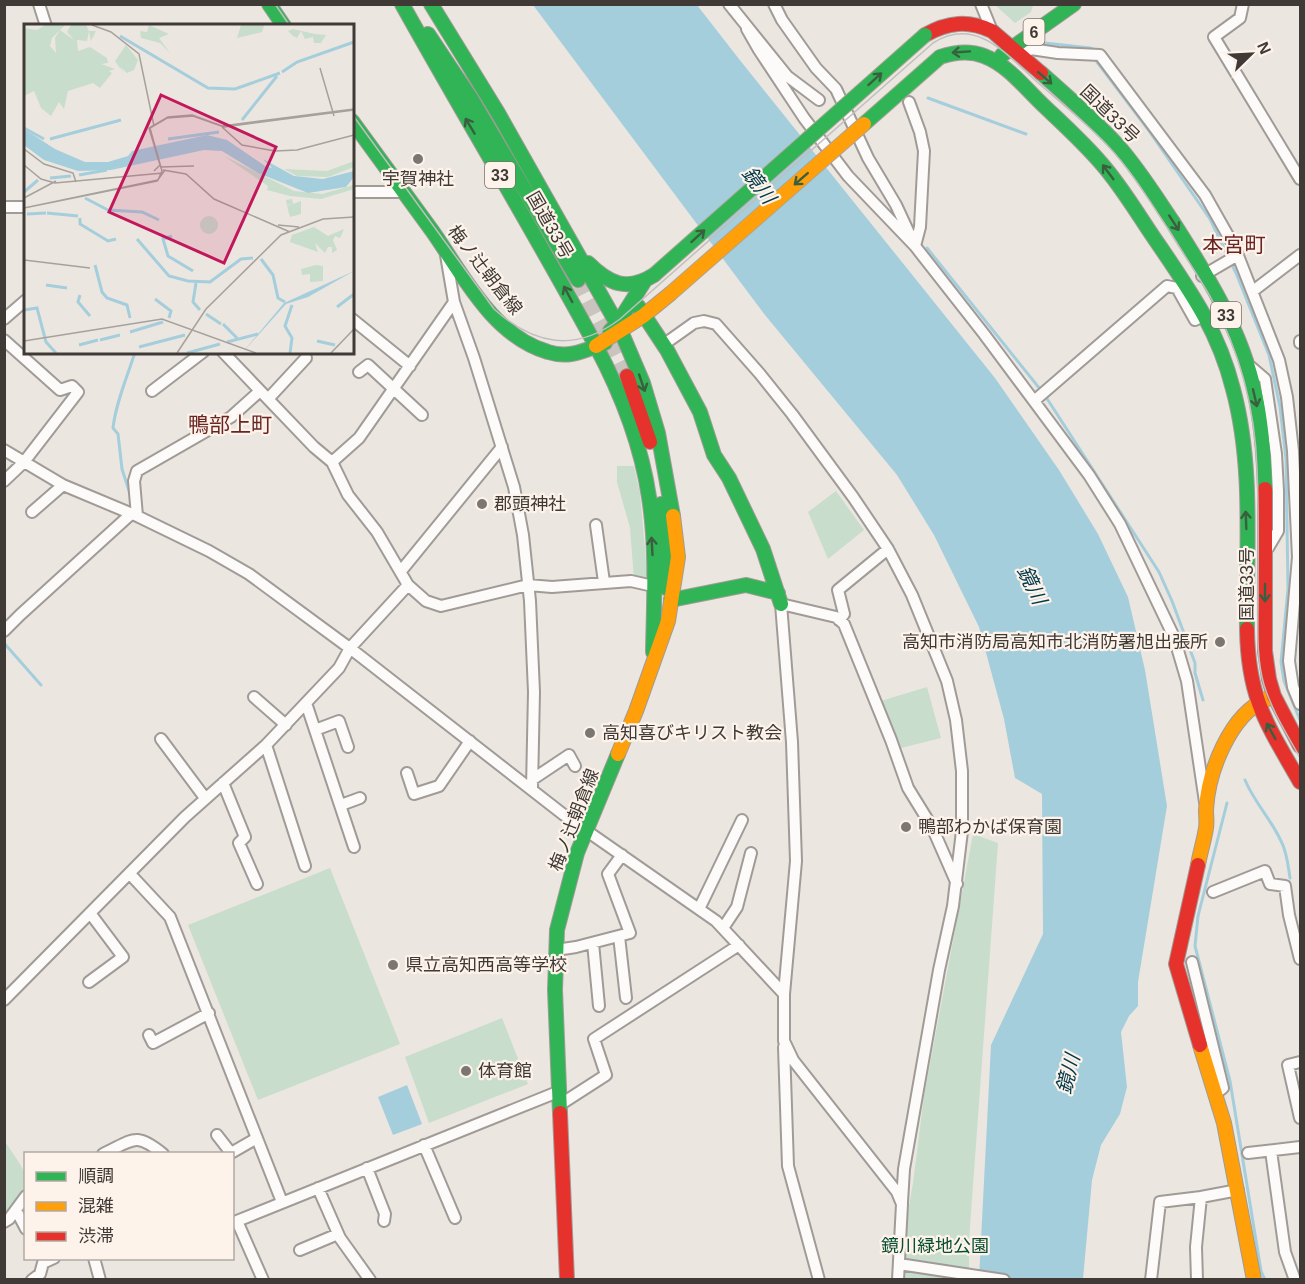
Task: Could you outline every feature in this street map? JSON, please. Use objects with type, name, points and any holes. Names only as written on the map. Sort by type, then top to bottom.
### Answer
[{"type":"main road","points":[[269,4],[283,24]]},
{"type":"main road","name":"国道33号","points":[[402,4],[464,116],[548,257],[596,346],[619,326],[643,316],[670,294],[940,57],[951,52],[967,50],[980,53],[994,60],[1024,85],[1102,164],[1137,211],[1205,315],[1232,386],[1242,434],[1251,681],[1257,703],[1300,782]]},
{"type":"main road","points":[[408,4],[472,100],[578,280]]},
{"type":"main road","points":[[424,4],[472,100]]},
{"type":"main road","name":"国道33号","points":[[431,4],[498,113],[619,326]]},
{"type":"main road","name":"6","points":[[994,60],[1016,52],[1074,4]]},
{"type":"main road","name":"国道33号","points":[[574,248],[598,275],[626,285],[645,282],[925,35],[944,25],[965,22],[980,25],[992,31],[1109,136],[1128,157],[1146,180],[1206,274],[1234,331],[1246,363],[1260,417],[1264,470],[1265,651],[1269,679],[1274,696],[1300,746]]},
{"type":"main road","name":"梅ノ辻朝倉線","points":[[354,125],[401,192],[496,318],[525,342],[544,351],[560,354],[585,352],[596,346],[636,441],[649,497],[653,586],[661,620]]},
{"type":"main road","points":[[645,282],[636,299],[643,316],[663,345],[700,412],[714,455],[729,478],[763,549],[779,599]]},
{"type":"main road","points":[[619,326],[645,282]]},
{"type":"main road","name":"梅ノ辻朝倉線","points":[[567,1280],[555,990],[557,930],[577,853],[652,667],[661,620],[671,600],[678,557],[658,433],[629,348],[619,326]]},
{"type":"main road","points":[[596,346],[620,341],[629,348]]},
{"type":"main road","points":[[627,376],[656,462],[665,553],[661,620]]},
{"type":"main road","points":[[671,600],[746,585],[779,599]]},
{"type":"main road","points":[[1254,1280],[1224,1123],[1176,964],[1207,826],[1206,809],[1213,775],[1221,751],[1244,715],[1257,703],[1274,696]]},
{"type":"street","points":[[39,4],[45,24]]},
{"type":"street","points":[[729,4],[804,118],[848,176],[915,246],[1089,475],[1120,524],[1174,637],[1187,681],[1206,809]]},
{"type":"street","points":[[774,4],[782,20],[816,68],[836,89],[868,158],[896,205],[915,246]]},
{"type":"street","points":[[981,4],[992,31]]},
{"type":"street","points":[[1243,4],[1240,18],[1214,37],[1300,179]]},
{"type":"street","points":[[747,29],[765,47],[787,76],[819,100]]},
{"type":"street","points":[[1016,52],[1031,48],[1058,53],[1100,55],[1107,62],[1205,195],[1232,258],[1252,291],[1279,360],[1287,397],[1288,452],[1298,557],[1295,644],[1289,661],[1293,687],[1300,704]]},
{"type":"street","points":[[909,102],[924,151],[920,227],[915,246]]},
{"type":"street","points":[[354,192],[401,192]]},
{"type":"street","points":[[4,207],[24,207]]},
{"type":"street","points":[[446,252],[454,302],[514,487],[523,535],[534,692],[532,784]]},
{"type":"street","points":[[1252,291],[1300,255]]},
{"type":"street","points":[[1187,285],[1232,258]]},
{"type":"street","points":[[1034,401],[1167,286],[1177,288],[1195,320],[1205,315]]},
{"type":"street","points":[[6,315],[24,302]]},
{"type":"street","points":[[332,462],[359,438],[454,302]]},
{"type":"street","points":[[354,321],[410,366]]},
{"type":"street","points":[[663,345],[694,323],[704,321],[716,324],[792,414],[888,549],[912,595],[939,658],[956,720],[962,771],[962,831],[957,884],[939,970],[904,1169],[898,1280]]},
{"type":"street","points":[[4,340],[60,390],[72,386],[78,392],[24,462],[4,481]]},
{"type":"street","points":[[152,391],[200,354]]},
{"type":"street","points":[[225,354],[332,462],[348,495],[377,532],[408,585],[426,601],[441,606],[528,585],[552,587],[631,580],[653,586]]},
{"type":"street","points":[[4,631],[134,515],[137,471],[231,417],[264,395],[306,358]]},
{"type":"street","points":[[1246,363],[1265,379],[1288,452],[1278,531],[1265,552]]},
{"type":"street","points":[[360,372],[368,365],[422,416]]},
{"type":"street","points":[[401,571],[502,447]]},
{"type":"street","points":[[4,450],[63,485],[134,515],[209,551],[249,574],[350,648],[470,741],[532,784],[587,832],[699,909],[723,928],[784,994]]},
{"type":"street","points":[[32,512],[63,485]]},
{"type":"street","points":[[596,525],[604,582]]},
{"type":"street","points":[[839,620],[844,614],[838,590],[888,549]]},
{"type":"street","points":[[4,1000],[205,798],[266,745],[339,668],[350,648],[408,585]]},
{"type":"street","points":[[819,1280],[788,1166],[784,994],[796,861],[792,742],[779,599],[837,617],[844,624],[908,788],[932,827],[957,884]]},
{"type":"street","points":[[254,697],[286,724]]},
{"type":"street","points":[[306,703],[354,847]]},
{"type":"street","points":[[315,730],[339,721],[348,747]]},
{"type":"street","points":[[161,739],[205,798]]},
{"type":"street","points":[[407,773],[414,794],[439,786],[470,741]]},
{"type":"street","points":[[266,745],[305,866]]},
{"type":"street","points":[[532,784],[569,755],[574,766]]},
{"type":"street","points":[[223,783],[245,837],[239,843],[257,884]]},
{"type":"street","points":[[341,805],[360,798]]},
{"type":"street","points":[[699,909],[742,820]]},
{"type":"street","points":[[723,928],[737,907],[751,853]]},
{"type":"street","points":[[556,950],[630,933],[608,874],[622,855]]},
{"type":"street","points":[[1213,892],[1265,871],[1270,884],[1285,886],[1288,915],[1300,959]]},
{"type":"street","points":[[130,874],[170,917],[282,1202]]},
{"type":"street","points":[[89,982],[123,957],[90,913]]},
{"type":"street","points":[[618,936],[626,998]]},
{"type":"street","points":[[593,943],[600,1006]]},
{"type":"street","points":[[263,1280],[235,1222],[424,1145],[561,1098],[606,1075],[594,1039],[739,945]]},
{"type":"street","points":[[1192,962],[1223,1088],[1215,1094]]},
{"type":"street","points":[[149,1035],[153,1043],[209,1013]]},
{"type":"street","points":[[784,1041],[793,1060],[897,1192],[902,1204]]},
{"type":"street","points":[[1300,1062],[1288,1065],[1300,1119]]},
{"type":"street","points":[[218,1135],[230,1152]]},
{"type":"street","points":[[233,1152],[257,1138]]},
{"type":"street","points":[[107,1152],[133,1139],[148,1141],[161,1152]]},
{"type":"street","points":[[424,1145],[455,1218]]},
{"type":"street","points":[[1248,1153],[1300,1147]]},
{"type":"street","points":[[1270,1151],[1285,1252],[1298,1279]]},
{"type":"street","points":[[367,1168],[385,1214],[384,1221]]},
{"type":"street","points":[[318,1188],[338,1234],[370,1280]]},
{"type":"street","points":[[1151,1280],[1160,1202],[1238,1190]]},
{"type":"street","points":[[1197,1280],[1196,1247],[1201,1197]]},
{"type":"street","points":[[4,1222],[9,1219],[24,1199]]},
{"type":"street","points":[[16,1210],[24,1225]]},
{"type":"street","points":[[300,1250],[338,1234]]},
{"type":"street","points":[[95,1260],[100,1280]]},
{"type":"street","points":[[32,1280],[40,1274],[42,1261]]},
{"type":"street","points":[[899,1264],[1004,1280]]},
{"type":"green space","points":[[995,5],[1033,5],[1031,12],[1015,23]]},
{"type":"green space","points":[[617,466],[634,466],[640,493],[648,583],[634,579],[630,528],[617,482]]},
{"type":"green space","points":[[836,491],[864,530],[828,559],[808,512]]},
{"type":"green space","points":[[927,687],[941,738],[897,749],[881,701]]},
{"type":"green space","name":"鏡川緑地公園","points":[[973,834],[998,843],[969,1240],[969,1279],[900,1280],[899,1264],[913,1183],[924,1096]]},
{"type":"green space","points":[[330,868],[400,1044],[258,1100],[188,925]]},
{"type":"green space","name":"体育館","points":[[502,1018],[528,1084],[429,1123],[405,1057]]},
{"type":"green space","points":[[6,1143],[24,1172],[24,1188],[5,1214]]},
{"type":"water","name":"鏡川","points":[[533,5],[697,5],[995,378],[1059,470],[1098,534],[1128,597],[1145,670],[1167,806],[1138,982],[1138,1006],[1129,1016],[1121,1032],[1127,1087],[1120,1114],[1101,1145],[1092,1180],[1083,1279],[979,1279],[991,1045],[1043,934],[1042,794],[1015,778],[1004,719],[979,627],[934,535],[897,475],[765,315]]},
{"type":"water","points":[[407,1085],[422,1124],[393,1135],[378,1097]]},
{"type":"waterway","points":[[1045,43],[1095,50]]},
{"type":"waterway","points":[[1097,62],[1147,128],[1210,219],[1236,273],[1269,355],[1280,407],[1286,459],[1288,589],[1281,662],[1284,681],[1300,720]]},
{"type":"waterway","points":[[928,98],[1026,134]]},
{"type":"waterway","points":[[927,248],[1044,394],[1159,572],[1195,663],[1195,673],[1203,700]]},
{"type":"waterway","points":[[131,497],[122,469],[118,434],[113,428],[119,399],[134,354]]},
{"type":"waterway","points":[[4,643],[41,685]]},
{"type":"waterway","points":[[1245,780],[1283,845],[1290,878]]},
{"type":"waterway","points":[[1227,803],[1198,916],[1195,946],[1230,1081],[1261,1271],[1265,1280]]},
{"type":"tunnel","points":[[578,280],[627,376]]},
{"type":"tram line","points":[[275,4],[289,24]]},
{"type":"tram line","points":[[354,117],[494,309],[524,331],[555,340],[571,340],[587,337],[620,319],[933,43],[949,36],[963,34],[977,36],[1002,50],[1090,128],[1124,165],[1147,196],[1201,281],[1230,338],[1244,380],[1256,446],[1258,642],[1261,674],[1271,704],[1300,758]]},
{"type":"traffic: fast","points":[[269,4],[283,24]]},
{"type":"traffic: fast","points":[[402,4],[596,346]]},
{"type":"traffic: fast","points":[[431,4],[498,113],[620,329]]},
{"type":"traffic: fast","points":[[1002,55],[1074,4]]},
{"type":"traffic: fast","points":[[428,34],[472,100],[578,280]]},
{"type":"traffic: fast","points":[[654,275],[925,35]]},
{"type":"traffic: fast","points":[[940,57],[967,52],[993,60],[1016,78],[1073,133],[1117,183],[1204,315],[1227,369],[1240,418],[1248,508],[1247,629]]},
{"type":"traffic: fast","points":[[864,124],[940,57]]},
{"type":"traffic: fast","points":[[1041,73],[1092,119],[1127,157],[1173,222],[1222,304],[1241,348],[1255,394],[1262,441],[1265,489]]},
{"type":"traffic: fast","points":[[354,124],[433,232],[468,285],[495,318],[511,333],[528,344],[563,355],[577,353],[605,343]]},
{"type":"traffic: fast","points":[[588,263],[603,276],[619,283],[635,283],[654,275]]},
{"type":"traffic: fast","points":[[610,331],[618,323],[644,282]]},
{"type":"traffic: fast","points":[[638,306],[667,350],[700,412],[714,455],[729,478],[763,549],[781,604]]},
{"type":"traffic: fast","points":[[620,329],[643,383],[658,433],[673,516]]},
{"type":"traffic: fast","points":[[596,346],[629,419],[645,477],[652,516],[654,555],[653,652]]},
{"type":"traffic: fast","points":[[661,504],[666,588]]},
{"type":"traffic: fast","points":[[671,600],[746,585],[778,593]]},
{"type":"traffic: fast","points":[[560,1113],[555,990],[557,930],[577,853],[618,754]]},
{"type":"traffic: slow","points":[[670,294],[864,124]]},
{"type":"traffic: slow","points":[[596,346],[643,316],[670,294]]},
{"type":"traffic: slow","points":[[618,754],[668,621],[678,557],[673,516]]},
{"type":"traffic: slow","points":[[1198,865],[1206,828],[1208,795],[1216,762],[1223,746],[1242,717],[1267,699]]},
{"type":"traffic: slow","points":[[1200,1045],[1224,1123],[1254,1280]]},
{"type":"traffic: jam","points":[[925,35],[950,25],[966,24],[983,27],[992,31],[1041,73]]},
{"type":"traffic: jam","points":[[627,376],[650,442]]},
{"type":"traffic: jam","points":[[1265,489],[1265,651],[1274,696],[1300,746]]},
{"type":"traffic: jam","points":[[1247,629],[1248,653],[1256,693],[1269,727],[1300,782]]},
{"type":"traffic: jam","points":[[1198,865],[1176,964],[1200,1045]]},
{"type":"traffic: jam","points":[[560,1113],[567,1280]]},
{"type":"place","name":"宇賀神社","points":[[418,159]]},
{"type":"place","name":"郡頭神社","points":[[482,504]]},
{"type":"place","name":"高知市消防局高知市北消防署旭出張所","points":[[1220,642]]},
{"type":"place","name":"高知喜びキリスト教会","points":[[590,733]]},
{"type":"place","name":"鴨部わかば保育園","points":[[906,827]]},
{"type":"place","name":"県立高知西高等学校","points":[[393,965]]},
{"type":"place","name":"体育館","points":[[466,1071]]},
{"type":"district","name":"本宮町","points":[[1234,245]]},
{"type":"district","name":"鴨部上町","points":[[230,425]]}]
